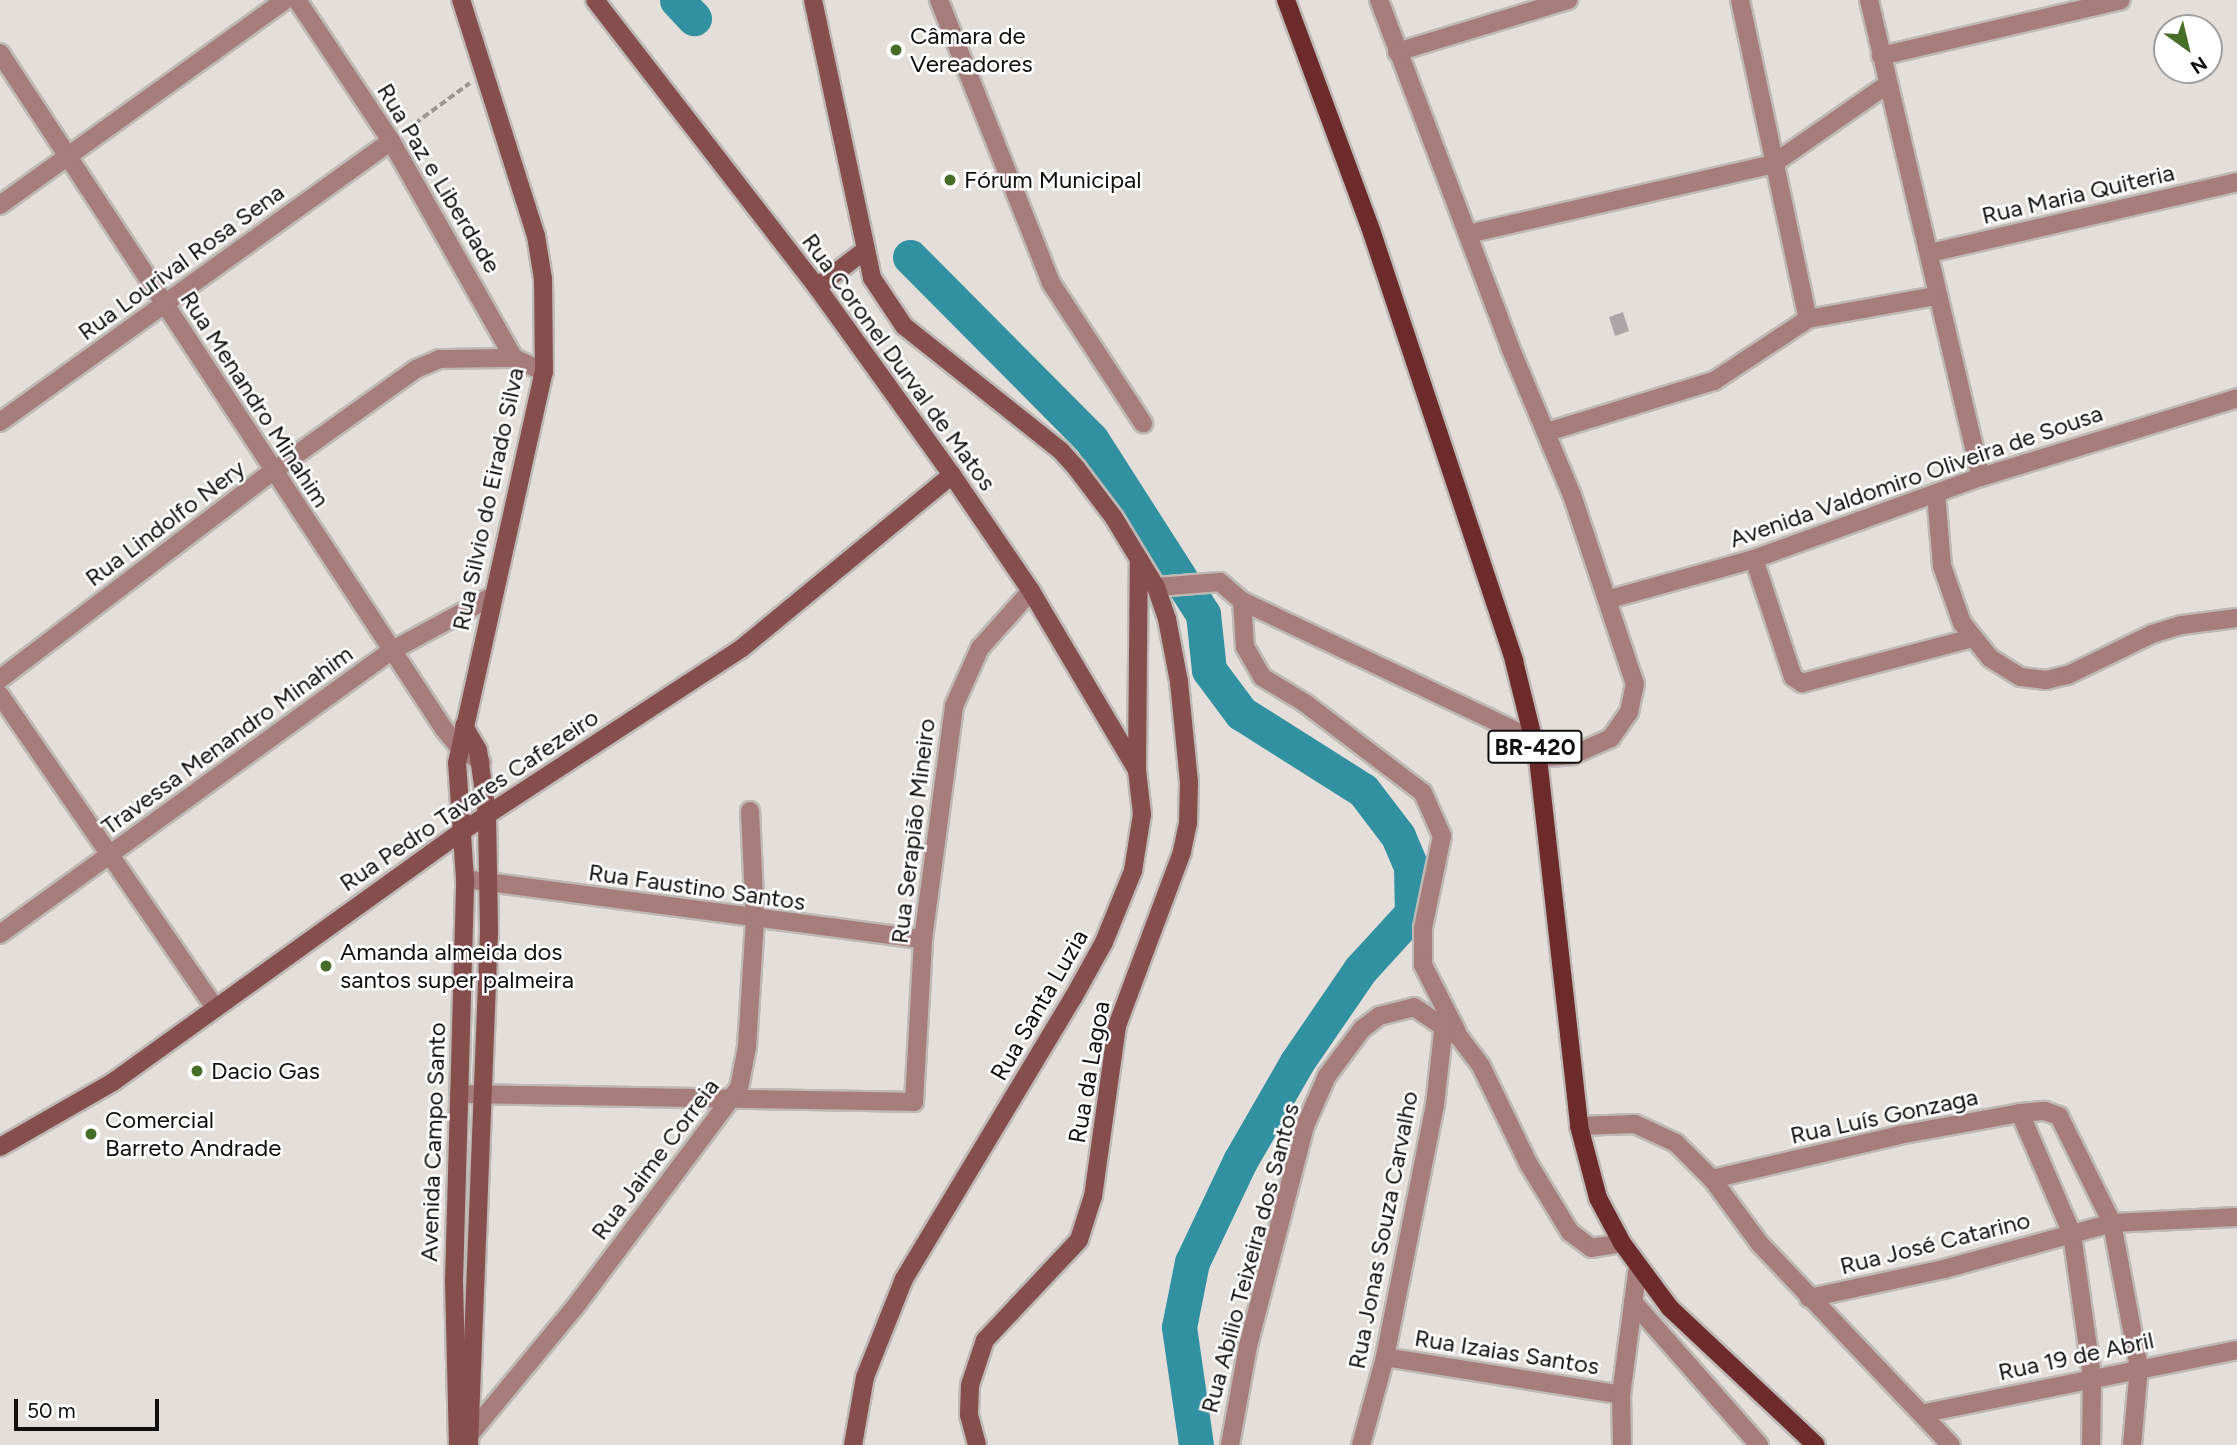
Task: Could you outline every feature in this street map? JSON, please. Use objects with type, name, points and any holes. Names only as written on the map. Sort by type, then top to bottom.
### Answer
[{"type":"main road","name":"BR-420","points":[[1286,0],[1372,233],[1514,661],[1538,758],[1579,1126],[1598,1198],[1622,1243],[1638,1266],[1712,1351],[1816,1445]]},
{"type":"street","points":[[0,205],[285,0]]},
{"type":"street","name":"Rua Paz e Liberdade","points":[[297,0],[391,141],[514,358]]},
{"type":"street","name":"Rua Silvio do Eirado Silva","points":[[461,0],[536,236],[543,279],[544,372],[464,726]]},
{"type":"street","name":"Rua Coronel Durval de Matos","points":[[595,0],[817,286],[952,475],[1031,591],[1137,770]]},
{"type":"street","name":"Rua da Lagoa","points":[[813,0],[851,164],[864,251],[872,278],[904,326],[1061,451],[1139,556],[1156,587],[1167,619],[1185,740],[1189,783],[1182,852],[1117,1026],[1087,1217],[1079,1240],[1063,1260],[1017,1302],[985,1340],[970,1385],[969,1415],[977,1445]]},
{"type":"street","points":[[939,0],[1051,283],[1143,423]]},
{"type":"street","points":[[1379,0],[1510,347],[1547,432],[1611,600],[1635,684],[1629,712],[1611,738],[1595,748],[1538,758]]},
{"type":"street","points":[[1398,52],[1568,0]]},
{"type":"street","points":[[1740,0],[1808,319]]},
{"type":"street","points":[[1869,0],[1981,477]]},
{"type":"street","points":[[1881,56],[2121,0]]},
{"type":"street","name":"Rua Menandro Minahim","points":[[0,53],[391,651],[459,747],[481,762]]},
{"type":"street","points":[[1468,234],[1773,164],[1888,85]]},
{"type":"street","name":"Rua Lourival Rosa Sena","points":[[0,422],[391,141]]},
{"type":"street","name":"Rua Maria Quiteria","points":[[1930,253],[2237,182]]},
{"type":"street","points":[[817,286],[864,251]]},
{"type":"street","points":[[1547,432],[1714,381],[1808,319],[1937,296]]},
{"type":"street","name":"Rua Lindolfo Nery","points":[[0,679],[272,472],[428,364],[466,356],[514,358]]},
{"type":"street","points":[[514,358],[544,372]]},
{"type":"street","name":"Avenida Valdomiro Oliveira de Sousa","points":[[1611,600],[1754,559],[1981,477],[2237,398]]},
{"type":"street","name":"Rua Pedro Tavares Cafezeiro","points":[[0,1147],[113,1082],[214,1006],[464,830],[775,624],[952,475]]},
{"type":"street","points":[[1936,494],[1942,566],[1972,638],[1990,658],[2021,677],[2046,680],[2088,667],[2152,634],[2182,625],[2237,618]]},
{"type":"street","name":"Rua Santa Luzia","points":[[853,1445],[865,1377],[904,1279],[1104,942],[1133,871],[1142,814],[1137,770],[1139,556]]},
{"type":"street","points":[[1754,559],[1793,677],[1802,683],[1972,638]]},
{"type":"street","points":[[1156,587],[1220,582],[1242,601],[1533,739]]},
{"type":"street","name":"Rua Serapião Mineiro","points":[[733,1098],[914,1102],[923,939],[954,706],[967,669],[980,648],[1031,591]]},
{"type":"street","name":"Travessa Menandro Minahim","points":[[0,934],[391,651],[491,597]]},
{"type":"street","points":[[1242,601],[1245,647],[1262,677],[1306,703],[1423,793],[1442,836],[1423,928],[1423,965],[1460,1038],[1481,1066],[1528,1163],[1570,1232],[1591,1248],[1622,1243]]},
{"type":"street","points":[[0,695],[214,1006]]},
{"type":"street","name":"Avenida Campo Santo","points":[[464,726],[459,747],[465,879],[454,1281],[464,1439]]},
{"type":"street","name":"Avenida Campo Santo","points":[[464,726],[481,762],[488,814],[485,1094],[464,1439]]},
{"type":"street","name":"Rua Jaime Correia","points":[[464,1439],[575,1307],[733,1098],[747,1047],[755,920],[750,811]]},
{"type":"street","name":"Rua Faustino Santos","points":[[465,879],[755,920],[923,939]]},
{"type":"street","name":"Rua Abilio Teixeira dos Santos","points":[[1230,1445],[1248,1346],[1305,1126],[1327,1076],[1362,1029],[1396,1008],[1414,1007],[1444,1024]]},
{"type":"street","points":[[1444,1024],[1460,1038]]},
{"type":"street","name":"Rua Jonas Souza Carvalho","points":[[1361,1445],[1385,1357],[1435,1105],[1444,1024]]},
{"type":"street","points":[[460,1094],[733,1098]]},
{"type":"street","name":"Rua Luís Gonzaga","points":[[1713,1179],[1899,1135],[2045,1111],[2065,1121],[2112,1223]]},
{"type":"street","points":[[2020,1113],[2072,1234],[2092,1377],[2091,1445]]},
{"type":"street","points":[[1579,1126],[1635,1124],[1656,1130],[1713,1179],[1760,1244],[1809,1298],[1925,1413],[1951,1445]]},
{"type":"street","name":"Rua José Catarino","points":[[1809,1298],[1944,1269],[2112,1223],[2237,1217]]},
{"type":"street","points":[[2112,1223],[2139,1367],[2132,1445]]},
{"type":"street","points":[[1622,1445],[1621,1395],[1638,1266]]},
{"type":"street","points":[[1633,1302],[1759,1445]]},
{"type":"street","name":"Rua 19 de Abril","points":[[1925,1413],[2139,1367],[2237,1350]]},
{"type":"street","name":"Rua Izaias Santos","points":[[1385,1357],[1621,1395]]},
{"type":"path","points":[[391,141],[483,74]]},
{"type":"building","points":[[1623,312],[1629,331],[1615,336],[1609,317]]},
{"type":"waterway","points":[[677,0],[694,18]]},
{"type":"waterway","points":[[910,257],[1091,439],[1203,614],[1209,670],[1241,713],[1363,790],[1398,836],[1411,867],[1412,913],[1360,970],[1297,1062],[1240,1161],[1192,1262],[1179,1327],[1196,1445]]},
{"type":"place","name":"Câmara de Vereadores","points":[[896,50]]},
{"type":"place","name":"Fórum Municipal","points":[[950,180]]},
{"type":"place","name":"Amanda almeida dos santos super palmeira","points":[[326,966]]},
{"type":"place","name":"Dacio Gas","points":[[197,1071]]},
{"type":"place","name":"Comercial Barreto Andrade","points":[[91,1134]]}]
